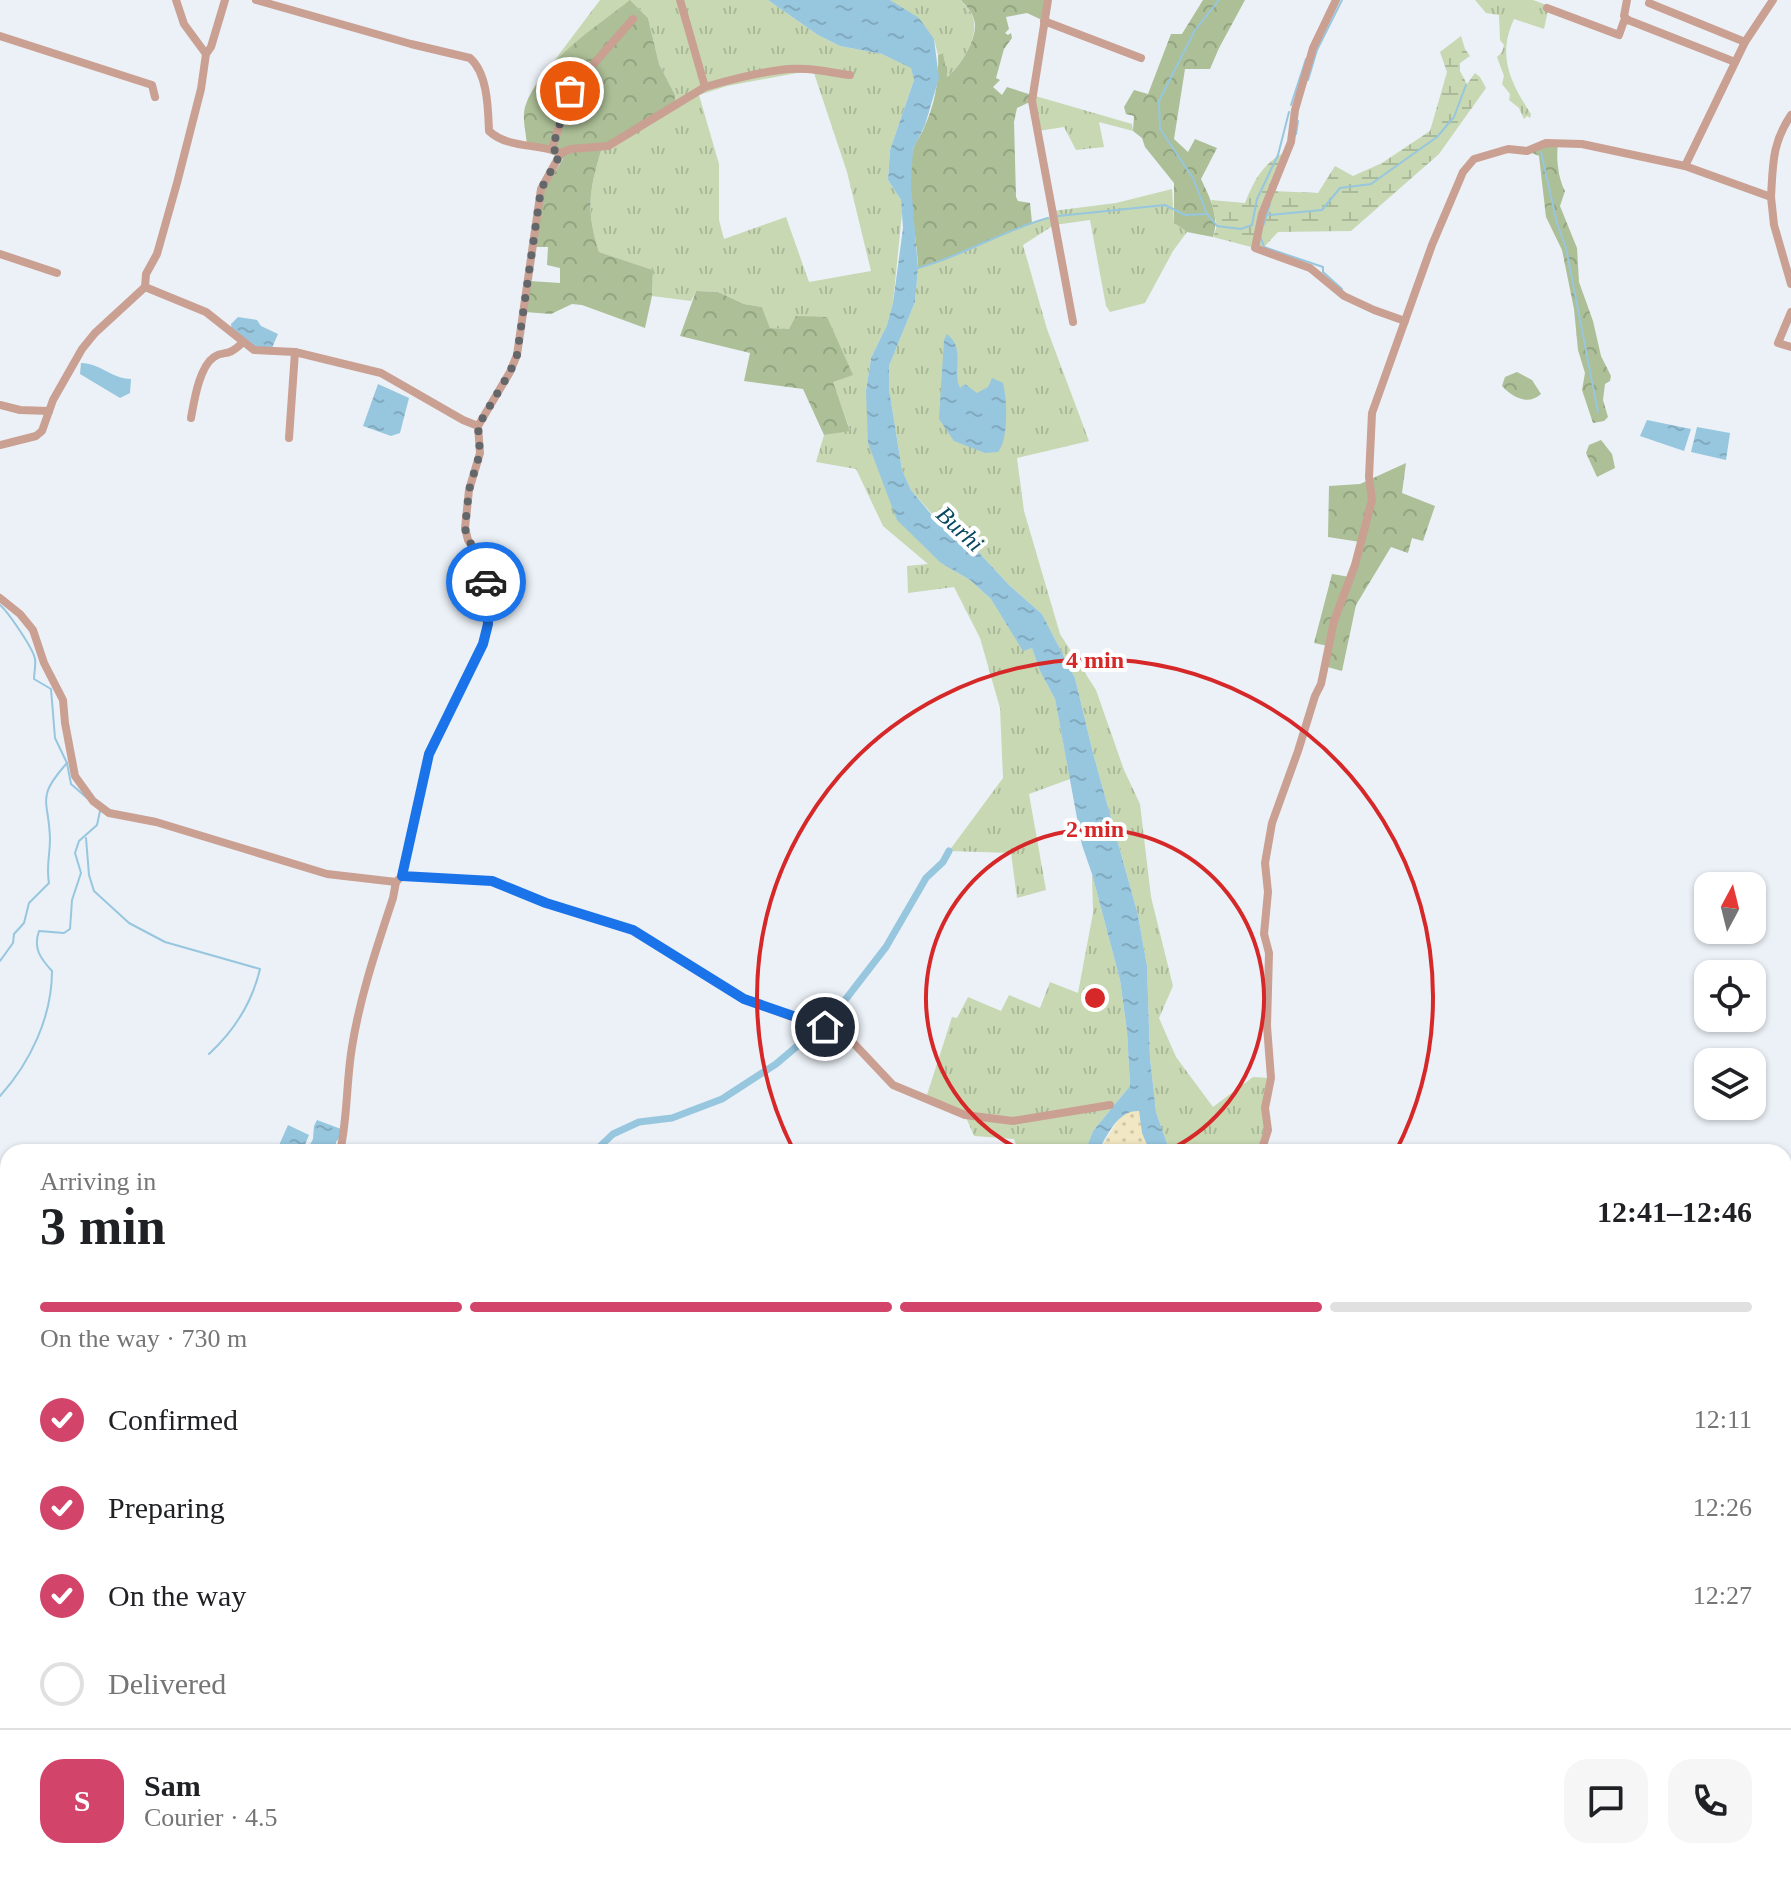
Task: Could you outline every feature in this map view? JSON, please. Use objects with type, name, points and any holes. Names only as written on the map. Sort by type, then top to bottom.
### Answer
[{"type":"street","points":[[176,0],[184,24],[206,54]]},
{"type":"street","points":[[0,445],[36,436],[42,431],[53,400],[82,349],[145,287],[146,274],[157,254],[173,196],[201,89],[206,54],[225,0]]},
{"type":"street","points":[[256,0],[470,58],[477,65],[485,92],[489,131],[505,141],[561,153]]},
{"type":"street","points":[[680,0],[705,87]]},
{"type":"street","points":[[1048,0],[1032,101],[1073,322]]},
{"type":"street","points":[[1336,0],[1313,48],[1295,110],[1291,142],[1262,214],[1255,248],[1310,268],[1344,296],[1405,321]]},
{"type":"street","points":[[1627,0],[1624,16],[1628,20],[1735,62]]},
{"type":"street","points":[[1685,166],[1745,42],[1773,0]]},
{"type":"street","points":[[1649,3],[1745,42]]},
{"type":"street","points":[[1547,8],[1619,35],[1624,21],[1628,20]]},
{"type":"street","points":[[552,149],[570,91],[633,19]]},
{"type":"street","points":[[1044,21],[1141,58]]},
{"type":"street","points":[[0,36],[152,85],[155,97]]},
{"type":"street","points":[[342,1144],[359,1006],[399,879],[424,768],[483,644],[488,624],[484,561],[468,540],[465,528],[469,490],[480,453],[478,426],[517,355],[541,189],[561,153],[570,149],[608,146],[705,87],[782,69],[813,69],[850,75]]},
{"type":"street","points":[[1791,115],[1778,134],[1773,155],[1771,197],[1774,225],[1791,284]]},
{"type":"street","points":[[1264,1144],[1268,1130],[1265,1108],[1271,1078],[1267,1026],[1269,953],[1264,934],[1268,892],[1265,863],[1269,833],[1321,684],[1334,621],[1355,565],[1369,514],[1372,500],[1369,477],[1372,413],[1432,245],[1463,172],[1474,159],[1508,149],[1527,151],[1546,143],[1558,143],[1610,149],[1685,166],[1771,197]]},
{"type":"street","points":[[0,254],[57,273]]},
{"type":"street","points":[[145,287],[206,312],[242,343],[258,351],[295,352],[381,373],[478,426]]},
{"type":"street","points":[[1791,312],[1778,343],[1791,347]]},
{"type":"street","points":[[191,418],[197,387],[207,364],[218,355],[232,353],[242,343]]},
{"type":"street","points":[[289,438],[295,352]]},
{"type":"street","points":[[0,405],[20,410],[49,411]]},
{"type":"street","points":[[0,598],[20,614],[33,630],[44,663],[63,700],[75,776],[83,790],[109,813],[156,822],[327,874],[492,881],[546,903],[633,930],[744,999],[808,1023],[843,1032],[893,1085],[965,1115],[1013,1121],[1110,1105]]},
{"type":"green space","points":[[600,0],[768,0],[818,35],[840,46],[882,54],[911,67],[914,80],[890,150],[888,180],[901,200],[902,213],[893,303],[887,325],[871,358],[866,391],[941,563],[970,580],[991,599],[1023,650],[1032,648],[1055,699],[1070,779],[1029,794],[1046,890],[1017,898],[1011,853],[949,851],[1003,778],[1000,708],[980,638],[954,587],[908,593],[907,566],[928,564],[883,526],[856,469],[816,462],[824,435],[850,430],[832,381],[852,375],[789,329],[770,328],[762,307],[744,304],[718,292],[696,291],[691,301],[652,296],[653,270],[599,252],[592,225],[591,202],[601,151],[608,149],[675,95],[659,64],[648,18],[631,1],[551,65]],"holes":[[[813,70],[847,172],[871,271],[809,282],[786,217],[724,239],[719,220],[719,164],[699,95],[727,86]]]},
{"type":"green space","points":[[630,0],[648,18],[659,64],[675,95],[674,109],[601,151],[592,190],[591,213],[599,252],[653,270],[652,296],[645,328],[582,305],[572,304],[551,314],[525,312],[530,281],[560,283],[560,268],[547,265],[548,247],[533,247],[539,198],[563,159],[527,144],[525,107],[532,91],[555,61]]},
{"type":"green space","points":[[890,0],[961,0],[969,10],[974,22],[973,37],[962,60],[946,78],[942,53],[938,55],[934,39]]},
{"type":"green space","points":[[961,0],[1048,0],[1044,21],[1027,13],[1006,17],[1009,29],[1005,33],[1011,33],[1012,38],[1004,49],[996,78],[1000,80],[993,87],[1002,95],[1007,87],[1032,95],[1032,101],[1017,108],[1014,122],[1016,197],[1018,201],[1030,203],[1032,223],[918,268],[910,193],[911,164],[914,147],[934,101],[938,55],[943,53],[947,77],[962,60],[973,38],[974,20]]},
{"type":"green space","points":[[1203,0],[1245,0],[1210,69],[1185,69],[1174,139],[1188,152],[1195,139],[1217,148],[1201,179],[1215,215],[1213,237],[1187,232],[1174,223],[1174,183],[1145,147],[1142,138],[1133,131],[1134,116],[1126,114],[1124,107],[1134,90],[1148,94],[1171,34],[1182,34]]},
{"type":"green space","points":[[1475,0],[1533,0],[1549,6],[1544,29],[1514,19],[1509,32],[1508,68],[1531,114],[1530,118],[1527,116],[1524,119],[1519,108],[1509,100],[1510,94],[1502,84],[1504,76],[1497,57],[1504,45],[1500,40],[1499,15],[1486,13]]},
{"type":"green space","points":[[1461,36],[1470,56],[1460,63],[1460,71],[1467,84],[1475,73],[1486,88],[1439,154],[1351,231],[1278,232],[1264,247],[1255,248],[1213,237],[1217,226],[1211,200],[1245,203],[1261,172],[1272,160],[1288,151],[1272,191],[1318,193],[1335,166],[1353,176],[1382,163],[1430,131],[1447,72],[1440,52]]},
{"type":"green space","points":[[1032,95],[1132,124],[1133,131],[1099,122],[1104,147],[1076,150],[1064,127],[1038,131]]},
{"type":"green space","points":[[1558,143],[1558,168],[1565,191],[1560,206],[1577,248],[1579,282],[1601,356],[1611,376],[1605,384],[1603,400],[1608,417],[1593,423],[1582,390],[1585,373],[1578,350],[1574,309],[1562,250],[1546,217],[1539,156],[1527,151]]},
{"type":"green space","points":[[1172,189],[1174,223],[1187,232],[1145,303],[1110,312],[1106,306],[1090,220],[1054,225],[1023,245],[1047,329],[1089,441],[1017,458],[1024,511],[1060,634],[1096,690],[1124,770],[1140,804],[1151,897],[1173,986],[1159,1018],[1176,1057],[1213,1107],[1253,1077],[1271,1078],[1263,1144],[1167,1144],[1156,1112],[1150,1058],[1147,966],[1138,915],[1075,678],[1042,614],[1010,586],[969,542],[933,515],[911,490],[902,470],[889,389],[889,366],[915,302],[918,268],[1048,218],[1053,211],[1116,203]]},
{"type":"green space","points":[[696,291],[718,292],[744,304],[762,307],[770,328],[789,329],[796,316],[827,317],[853,375],[833,382],[850,431],[824,435],[803,389],[744,381],[750,353],[680,336]]},
{"type":"green space","points":[[1517,372],[1532,380],[1541,394],[1526,400],[1506,390],[1502,386],[1505,377]]},
{"type":"green space","points":[[1601,440],[1612,454],[1615,468],[1597,477],[1586,453],[1589,445]]},
{"type":"green space","points":[[1406,463],[1402,493],[1435,506],[1423,541],[1412,538],[1408,553],[1391,547],[1356,605],[1342,671],[1324,666],[1328,646],[1314,643],[1332,574],[1350,577],[1360,542],[1328,537],[1329,486],[1360,484]]},
{"type":"green space","points":[[1092,874],[1120,980],[1130,1086],[1093,1131],[1088,1144],[1016,1144],[1014,1139],[974,1136],[965,1115],[926,1098],[952,1017],[957,1018],[968,997],[1001,1011],[1009,995],[1040,1008],[1050,982],[1078,993],[1093,913]]},
{"type":"sand","points":[[1129,1111],[1139,1111],[1147,1144],[1103,1144],[1120,1117]]},
{"type":"water","points":[[768,0],[890,0],[919,18],[934,39],[939,78],[925,125],[913,149],[911,184],[918,268],[915,302],[889,366],[889,389],[902,470],[911,490],[931,514],[969,542],[1010,586],[1042,614],[1075,678],[1138,915],[1147,966],[1150,1058],[1156,1112],[1167,1144],[1147,1144],[1139,1111],[1119,1119],[1102,1144],[1088,1144],[1093,1131],[1130,1086],[1127,1031],[1120,980],[1082,845],[1055,699],[1032,648],[1023,651],[991,599],[970,580],[941,563],[897,520],[868,443],[866,391],[871,358],[887,325],[893,303],[903,228],[901,200],[888,180],[890,150],[914,80],[911,68],[882,54],[840,46],[818,35]]},
{"type":"water","points":[[238,317],[257,320],[261,326],[278,334],[271,350],[259,350],[232,332],[231,324]]},
{"type":"water","points":[[947,334],[956,346],[960,388],[965,384],[977,393],[988,387],[992,378],[1003,383],[1005,429],[998,452],[985,453],[954,441],[939,419],[944,340]]},
{"type":"water","points":[[81,363],[131,379],[130,393],[120,398],[80,374]]},
{"type":"water","points":[[378,384],[409,398],[400,433],[391,436],[363,426]]},
{"type":"water","points":[[1647,420],[1691,429],[1684,451],[1640,436]]},
{"type":"water","points":[[1697,427],[1730,433],[1726,460],[1691,452]]},
{"type":"water","points":[[317,1120],[341,1129],[336,1144],[310,1144]]},
{"type":"water","points":[[288,1125],[309,1135],[305,1144],[280,1144]]},
{"type":"waterway","points":[[1058,216],[1165,205],[1185,215],[1207,214],[1193,178],[1160,129],[1159,101],[1195,30],[1219,0]]},
{"type":"waterway","points":[[1308,80],[1317,50],[1342,0]]},
{"type":"waterway","points":[[1291,105],[1306,59]]},
{"type":"waterway","points":[[1269,215],[1322,210],[1340,188],[1371,184],[1437,137],[1454,117],[1466,85]]},
{"type":"waterway","points":[[1208,215],[1217,226],[1241,229],[1252,225],[1257,199],[1278,155],[1289,112]]},
{"type":"waterway","points":[[1296,134],[1298,121]]},
{"type":"waterway","points":[[1541,152],[1557,223],[1566,248],[1598,412]]},
{"type":"waterway","points":[[1264,224],[1270,204]]},
{"type":"waterway","points":[[918,268],[1048,218]]},
{"type":"waterway","points":[[1261,238],[1264,247],[1323,267],[1323,272],[1342,289]]},
{"type":"waterway","points":[[0,605],[20,630],[33,654],[34,679],[51,689],[55,738],[67,763],[47,792],[49,883],[29,903],[24,923],[14,934],[13,943],[0,961]]},
{"type":"waterway","points":[[67,763],[71,784],[87,798]]},
{"type":"waterway","points":[[0,1096],[30,1054],[48,1005],[52,971],[39,952],[39,931],[64,933],[70,929],[72,900],[81,873],[75,853],[79,841],[97,825],[100,811]]},
{"type":"waterway","points":[[86,838],[89,875],[94,891],[129,923],[165,942],[260,969],[241,1015],[209,1054]]},
{"type":"waterway","points":[[832,1017],[886,947],[926,878],[943,862],[949,851]]},
{"type":"waterway","points":[[602,1144],[613,1134],[639,1122],[672,1118],[722,1099],[776,1064],[815,1031]]},
{"type":"way so far","points":[[486,582],[484,561],[465,534],[469,490],[480,453],[478,426],[500,391],[517,355],[541,189],[561,153],[552,149],[570,91]]},
{"type":"route","points":[[486,582],[488,624],[483,644],[424,768],[402,876],[492,881],[546,903],[633,930],[744,999],[825,1027]]},
{"type":"water label","name":"Burhi","points":[[960,529]]}]
